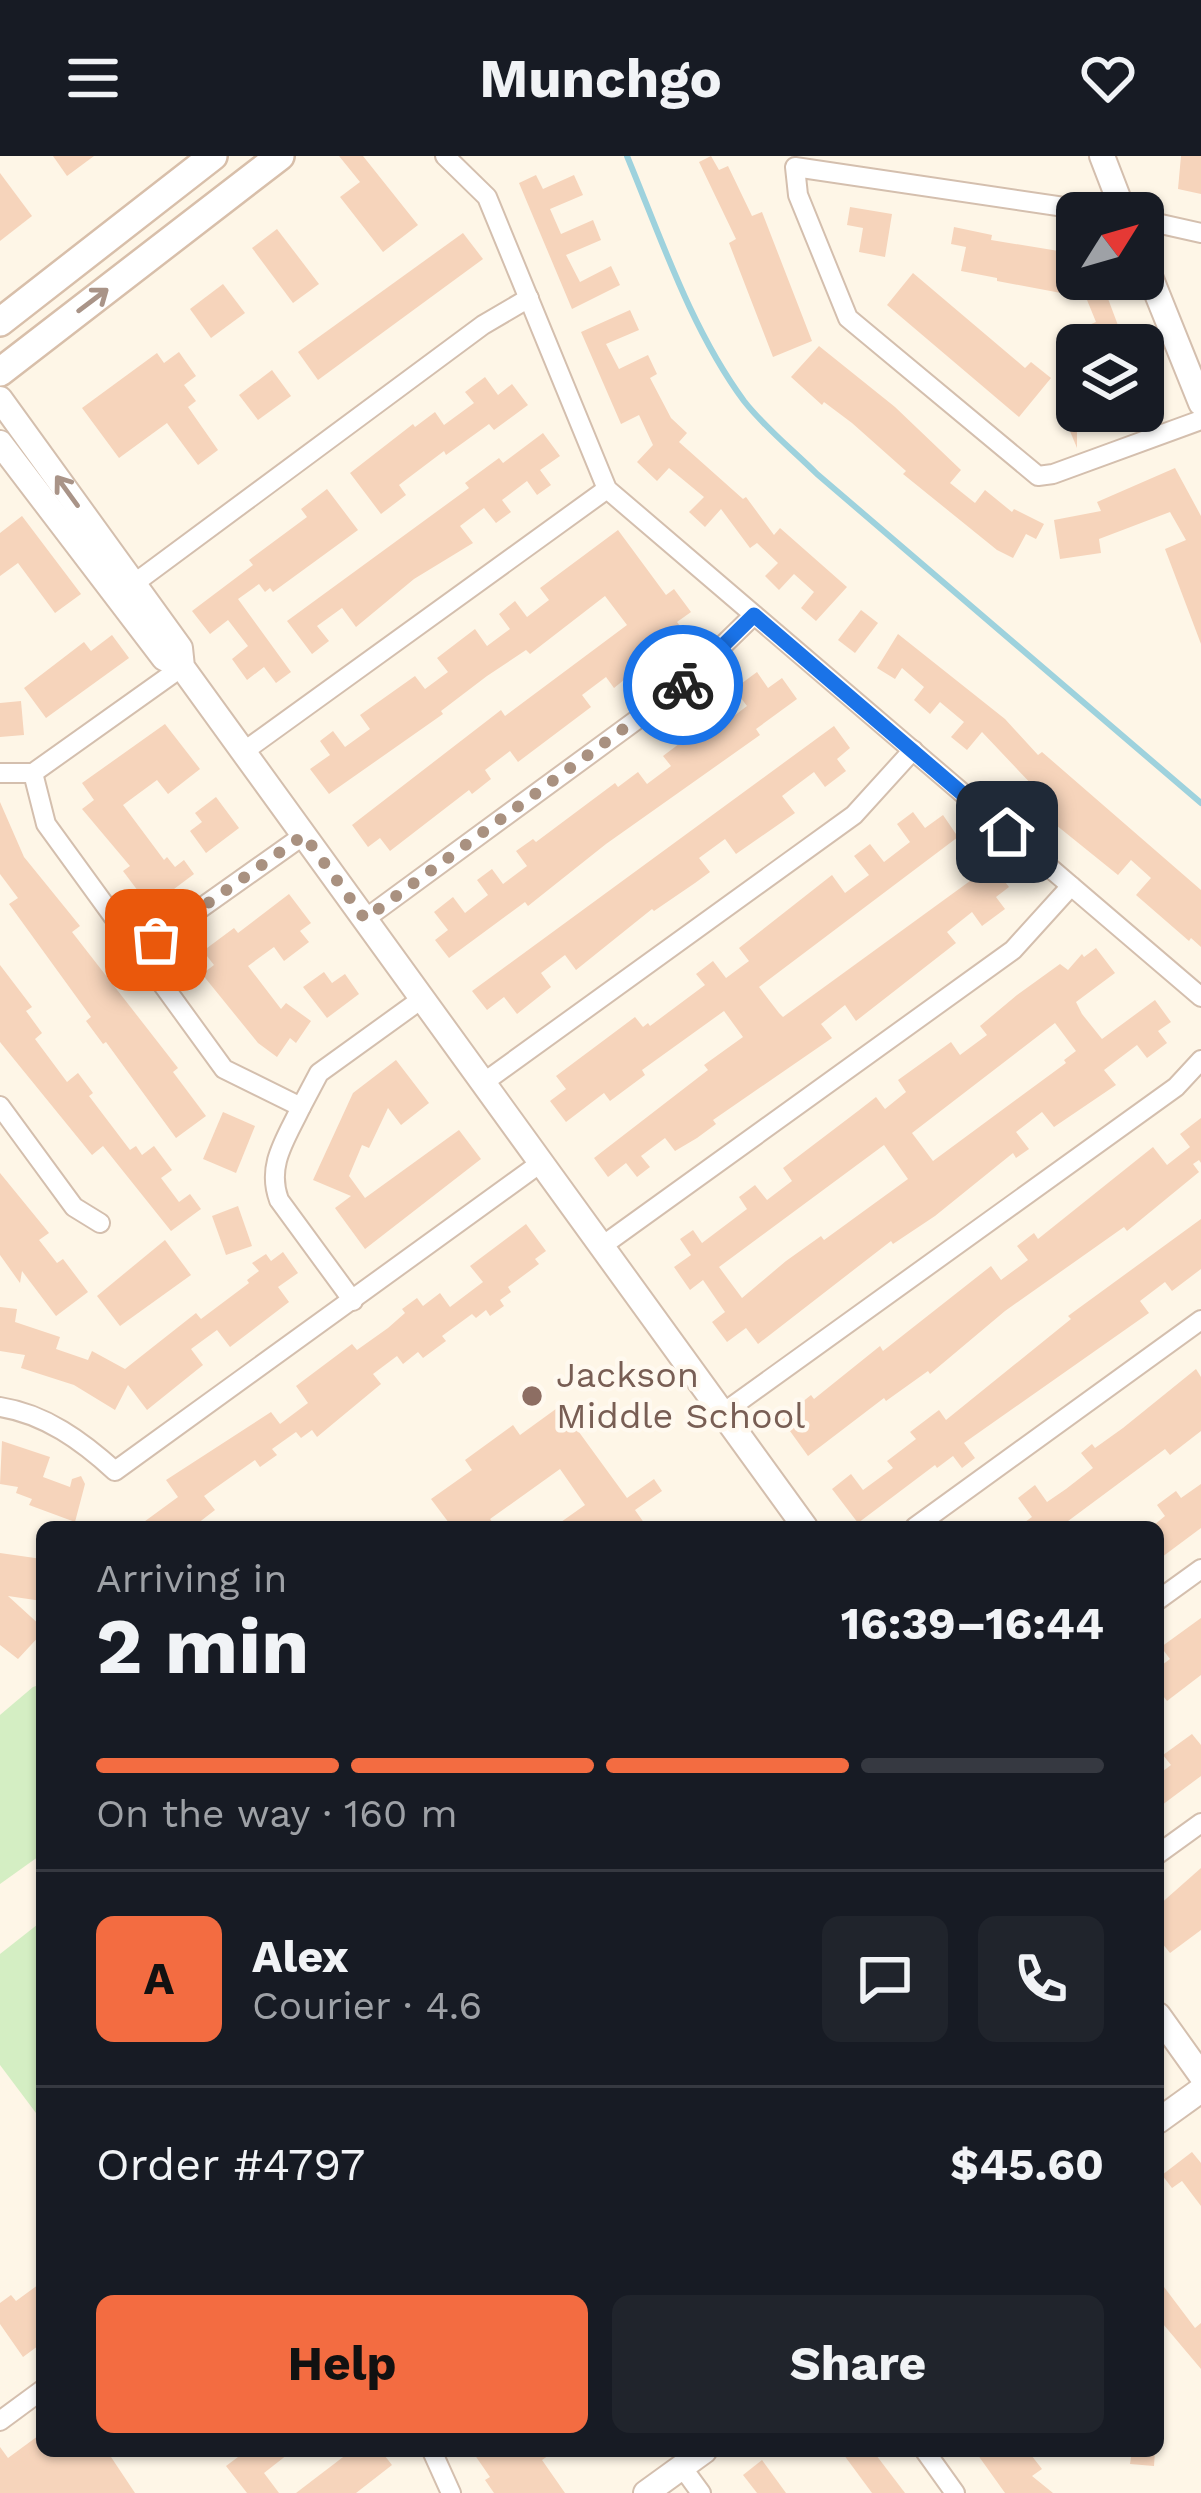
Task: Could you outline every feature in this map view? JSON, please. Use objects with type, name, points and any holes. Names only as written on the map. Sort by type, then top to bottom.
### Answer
[{"type":"main road","points":[[0,322],[213,156]]},
{"type":"main road","points":[[0,372],[280,156]]},
{"type":"main road","points":[[173,187],[198,220]]},
{"type":"street","points":[[446,156],[487,197],[607,489],[1201,997]]},
{"type":"street","points":[[1102,156],[1116,192]]},
{"type":"street","points":[[1056,206],[795,167],[798,195],[848,318],[1038,476],[1201,420]]},
{"type":"street","points":[[1164,225],[1201,233]]},
{"type":"street","points":[[126,590],[464,339],[529,298]]},
{"type":"street","points":[[1160,300],[1201,403]]},
{"type":"street","points":[[0,399],[126,590]]},
{"type":"street","points":[[0,443],[180,648],[182,667],[801,1521]]},
{"type":"street","points":[[243,752],[607,489]]},
{"type":"street","points":[[365,919],[676,691],[754,615]]},
{"type":"street","points":[[0,772],[33,773],[182,667]]},
{"type":"street","points":[[483,1083],[854,815],[913,749]]},
{"type":"street","points":[[33,773],[46,824],[224,1069],[302,1108]]},
{"type":"street","points":[[139,952],[304,835]]},
{"type":"street","points":[[602,1246],[1013,950],[1070,886]]},
{"type":"street","points":[[353,1301],[279,1200],[272,1182],[273,1167],[319,1073],[423,998]]},
{"type":"street","points":[[723,1413],[1176,1087],[1201,1060]]},
{"type":"street","points":[[0,1106],[74,1207],[100,1223]]},
{"type":"street","points":[[0,1407],[21,1410],[80,1440],[115,1471],[542,1162]]},
{"type":"street","points":[[923,1521],[1201,1320]]},
{"type":"street","points":[[1164,1596],[1201,1569]]},
{"type":"street","points":[[1164,1850],[1201,1823]]},
{"type":"street","points":[[1164,2023],[1201,2075]]},
{"type":"street","points":[[1164,2117],[1201,2090]]},
{"type":"street","points":[[0,2421],[36,2394]]},
{"type":"street","points":[[434,2457],[443,2490]]},
{"type":"street","points":[[646,2493],[696,2457]]},
{"type":"street","points":[[929,2457],[956,2493]]},
{"type":"street","points":[[682,2467],[701,2493]]},
{"type":"green space","points":[[33,1687],[36,1858],[0,1884],[0,1715]]},
{"type":"green space","points":[[36,1926],[36,2113],[0,2065],[0,1954]]},
{"type":"building","points":[[53,156],[94,156],[67,176]]},
{"type":"building","points":[[339,156],[363,156],[418,225],[383,252],[340,197],[360,182]]},
{"type":"building","points":[[711,156],[719,170],[728,166],[752,216],[762,212],[812,341],[773,357],[729,243],[736,239],[699,162]]},
{"type":"building","points":[[1181,156],[1201,156],[1201,194],[1178,189]]},
{"type":"building","points":[[0,173],[32,216],[0,241]]},
{"type":"building","points":[[536,175],[543,189],[574,175],[583,195],[550,209],[561,234],[593,220],[601,240],[566,255],[580,282],[611,266],[620,285],[572,309],[519,183]]},
{"type":"building","points":[[850,207],[892,214],[885,257],[859,252],[863,228],[847,225]]},
{"type":"building","points":[[954,227],[992,235],[991,240],[1056,251],[1056,292],[961,271],[966,247],[951,244]]},
{"type":"building","points":[[277,229],[319,284],[293,303],[252,248]]},
{"type":"building","points":[[463,233],[483,259],[318,380],[298,352]]},
{"type":"building","points":[[913,273],[1025,368],[1031,362],[1051,378],[1019,417],[887,305]]},
{"type":"building","points":[[223,284],[245,313],[211,338],[190,309]]},
{"type":"building","points":[[1087,300],[1108,300],[1118,324],[1091,324],[1096,322]]},
{"type":"building","points":[[630,310],[639,330],[606,344],[619,369],[648,355],[657,374],[650,378],[671,418],[687,433],[679,442],[746,497],[774,535],[780,528],[847,587],[816,621],[801,608],[814,592],[794,574],[779,590],[765,576],[778,563],[757,543],[750,548],[721,509],[705,527],[689,512],[704,497],[669,468],[657,481],[637,462],[653,445],[639,415],[621,424],[581,332]]},
{"type":"building","points":[[819,346],[895,407],[961,470],[950,483],[975,503],[985,490],[1012,512],[1044,524],[1036,539],[1026,534],[1013,558],[997,550],[903,474],[906,471],[852,423],[824,402],[822,405],[791,377]]},
{"type":"building","points":[[179,352],[196,376],[184,385],[196,401],[188,407],[218,450],[198,465],[167,423],[119,458],[82,408],[157,353],[164,363]]},
{"type":"building","points":[[272,370],[291,396],[258,420],[239,395]]},
{"type":"building","points":[[485,377],[498,395],[512,384],[528,405],[494,430],[489,424],[446,455],[444,451],[399,485],[406,495],[381,514],[350,473],[435,412],[444,425],[474,403],[465,392]]},
{"type":"building","points":[[543,433],[560,456],[540,470],[551,485],[537,495],[527,481],[502,500],[511,512],[496,523],[484,508],[460,526],[473,543],[414,579],[356,627],[342,608],[317,626],[329,641],[312,654],[287,621],[469,488],[465,483],[499,458],[503,463]]},
{"type":"building","points":[[1175,468],[1201,516],[1201,644],[1165,549],[1186,540],[1170,512],[1099,539],[1101,553],[1060,559],[1054,520],[1101,511],[1097,502]]},
{"type":"building","points":[[327,489],[358,530],[273,592],[270,588],[265,592],[259,584],[238,599],[291,672],[276,683],[264,667],[247,680],[232,659],[248,646],[228,620],[210,634],[192,611],[307,517],[301,509]]},
{"type":"building","points":[[22,516],[81,594],[55,613],[18,563],[0,576],[0,533]]},
{"type":"building","points":[[618,530],[666,595],[674,589],[691,612],[677,622],[688,636],[668,651],[659,639],[628,662],[635,671],[614,688],[606,677],[582,695],[591,707],[518,762],[510,751],[485,770],[491,779],[472,794],[469,790],[390,851],[380,838],[368,847],[352,825],[501,710],[505,716],[627,625],[605,596],[530,654],[526,650],[487,676],[443,714],[329,794],[310,769],[330,755],[320,741],[333,731],[345,747],[370,729],[360,715],[415,676],[425,689],[448,672],[437,658],[475,629],[487,646],[510,629],[499,614],[515,601],[527,617],[549,600],[540,588]]},
{"type":"building","points":[[861,610],[878,623],[855,653],[838,640]]},
{"type":"building","points":[[898,634],[1005,719],[1038,755],[1042,752],[1201,890],[1201,947],[1136,895],[1151,878],[1131,860],[1118,875],[1025,800],[1036,789],[982,732],[967,750],[951,737],[964,722],[940,702],[930,714],[914,700],[924,687],[902,668],[895,679],[877,668]]},
{"type":"building","points":[[112,635],[129,658],[46,718],[24,688],[84,642],[91,651]]},
{"type":"building","points":[[757,672],[768,688],[782,678],[797,699],[756,729],[760,735],[606,844],[528,906],[525,902],[449,958],[435,940],[448,930],[434,912],[453,897],[465,913],[488,895],[477,880],[492,869],[503,884],[527,866],[516,851],[533,839],[536,842],[615,783],[618,787],[638,772],[647,784],[671,766],[663,756],[700,728],[695,722],[713,708],[725,723],[747,706],[734,689]]},
{"type":"building","points":[[21,701],[24,735],[0,737],[0,703]]},
{"type":"building","points":[[165,724],[200,769],[168,794],[157,780],[123,805],[164,860],[167,857],[175,867],[184,860],[194,874],[150,907],[123,871],[130,866],[82,809],[94,800],[82,783]]},
{"type":"building","points":[[834,726],[850,748],[837,759],[846,771],[825,787],[814,772],[782,796],[795,813],[736,854],[725,839],[699,858],[710,872],[652,909],[576,970],[565,955],[541,973],[551,987],[517,1014],[504,997],[487,1010],[472,991]]},
{"type":"building","points":[[216,797],[239,828],[206,853],[190,831],[202,822],[195,813]]},
{"type":"building","points":[[0,802],[24,857],[80,926],[72,932],[178,1068],[173,1072],[206,1116],[176,1138],[86,1021],[91,1017],[9,904],[18,898],[0,874]]},
{"type":"building","points":[[913,812],[925,828],[943,815],[958,837],[759,987],[779,1013],[783,1017],[992,865],[1009,887],[996,897],[1005,909],[982,926],[972,912],[947,932],[956,943],[856,1021],[845,1005],[821,1024],[832,1038],[713,1120],[716,1124],[697,1138],[675,1151],[665,1138],[641,1156],[650,1167],[637,1177],[626,1163],[608,1177],[594,1158],[743,1037],[724,1011],[642,1070],[645,1075],[610,1101],[604,1093],[566,1122],[550,1101],[566,1089],[556,1076],[635,1017],[643,1027],[650,1026],[705,985],[696,974],[713,961],[726,978],[749,961],[739,948],[832,875],[845,893],[869,875],[854,856],[870,844],[884,862],[910,842],[897,824]]},
{"type":"building","points":[[289,894],[311,923],[300,931],[309,942],[284,961],[274,947],[248,966],[281,1009],[286,1003],[311,1021],[296,1043],[290,1038],[277,1057],[258,1043],[202,974],[214,965],[203,951],[234,928],[238,933]]},
{"type":"building","points":[[1096,948],[1115,973],[1076,1002],[1102,1039],[1155,1000],[1171,1022],[1158,1031],[1167,1043],[1147,1058],[1137,1045],[1104,1070],[1116,1085],[1054,1127],[1042,1112],[1016,1132],[1029,1149],[1016,1158],[1013,1153],[935,1216],[891,1241],[758,1344],[746,1328],[727,1342],[712,1322],[725,1312],[703,1280],[690,1290],[674,1267],[691,1255],[680,1239],[693,1230],[702,1243],[747,1209],[739,1197],[755,1185],[767,1200],[792,1181],[783,1168],[876,1097],[885,1109],[906,1092],[898,1080],[951,1042],[960,1055],[987,1035],[980,1026],[1017,995],[1060,964],[1068,970],[1082,954]],"holes":[[[1055,1023],[1076,1051],[1066,1063],[933,1161],[912,1133]],[[884,1145],[908,1179],[824,1240],[821,1236],[786,1261],[742,1298],[719,1267]]]},
{"type":"building","points":[[0,965],[32,1007],[26,1011],[42,1033],[35,1039],[67,1082],[78,1073],[93,1093],[89,1096],[130,1150],[136,1146],[142,1155],[154,1146],[172,1170],[161,1178],[179,1202],[190,1194],[201,1209],[171,1231],[103,1146],[92,1155],[0,1042]]},
{"type":"building","points":[[324,972],[332,983],[345,974],[359,994],[327,1018],[303,987]]},
{"type":"building","points":[[396,1060],[429,1103],[401,1125],[388,1108],[369,1148],[362,1145],[349,1176],[365,1198],[459,1130],[481,1159],[365,1249],[335,1208],[351,1196],[313,1180],[353,1093]]},
{"type":"building","points":[[223,1112],[255,1126],[236,1173],[203,1159]]},
{"type":"building","points":[[1201,1118],[1201,1163],[1193,1164],[1199,1172],[1127,1231],[1124,1227],[1005,1311],[930,1374],[884,1398],[808,1456],[782,1420],[796,1407],[811,1395],[814,1399],[880,1346],[883,1351],[991,1266],[1001,1280],[1028,1260],[1017,1246],[1034,1233],[1038,1239],[1153,1147],[1167,1165],[1190,1147],[1180,1134]]},
{"type":"building","points":[[0,1173],[49,1233],[39,1240],[57,1263],[63,1259],[88,1292],[56,1316],[22,1271],[20,1283],[0,1255]]},
{"type":"building","points":[[238,1206],[252,1246],[226,1255],[212,1216]]},
{"type":"building","points":[[1201,1219],[1201,1269],[1172,1291],[1165,1282],[1140,1301],[1149,1313],[964,1443],[975,1458],[962,1468],[953,1456],[935,1465],[856,1521],[832,1489],[851,1474],[863,1490],[893,1468],[887,1461],[916,1439],[910,1432],[939,1410],[946,1420],[1071,1319],[1068,1316]]},
{"type":"building","points":[[526,1224],[546,1251],[535,1259],[539,1264],[508,1287],[511,1292],[500,1300],[504,1306],[490,1316],[486,1310],[476,1318],[472,1314],[442,1336],[446,1341],[423,1358],[418,1352],[403,1364],[397,1356],[373,1374],[381,1384],[317,1437],[312,1430],[301,1438],[296,1432],[272,1449],[277,1455],[260,1467],[255,1460],[204,1496],[215,1510],[201,1521],[145,1521],[178,1497],[166,1480],[271,1412],[280,1424],[308,1403],[296,1386],[352,1344],[357,1350],[388,1328],[417,1298],[423,1306],[440,1293],[450,1307],[483,1282],[470,1266]]},
{"type":"building","points":[[165,1240],[191,1275],[120,1326],[97,1296]]},
{"type":"building","points":[[283,1252],[298,1273],[278,1287],[289,1302],[230,1347],[217,1330],[191,1349],[203,1365],[147,1410],[128,1385],[115,1410],[74,1385],[21,1368],[25,1355],[0,1351],[0,1307],[17,1309],[15,1322],[60,1337],[56,1349],[88,1360],[92,1351],[125,1369],[196,1313],[201,1319],[249,1283],[259,1271],[252,1263],[266,1254],[271,1261]]},
{"type":"building","points":[[1196,1369],[1201,1377],[1201,1431],[1170,1455],[1165,1449],[1068,1521],[1026,1521],[1032,1517],[1018,1498],[1035,1485],[1047,1502],[1093,1468],[1081,1453],[1123,1428]]},
{"type":"building","points":[[560,1406],[627,1498],[654,1479],[662,1491],[635,1510],[643,1521],[562,1521],[585,1505],[560,1469],[492,1521],[448,1521],[431,1499],[472,1470],[465,1460],[513,1425],[520,1435]]},
{"type":"building","points":[[2,1441],[50,1457],[43,1477],[70,1487],[72,1479],[81,1476],[85,1484],[72,1521],[29,1505],[32,1499],[16,1493],[18,1487],[0,1484]]},
{"type":"building","points":[[1201,1484],[1201,1528],[1164,1556],[1164,1521],[1159,1521],[1165,1516],[1157,1505],[1176,1491],[1181,1498]]},
{"type":"building","points":[[0,1553],[36,1558],[36,1600],[8,1596],[36,1622],[36,1640],[18,1659],[0,1645]]},
{"type":"building","points":[[1201,1618],[1201,1675],[1167,1701],[1164,1664],[1170,1659],[1164,1645]]},
{"type":"building","points":[[1192,1734],[1201,1745],[1201,1776],[1164,1804],[1164,1770],[1171,1765],[1164,1754]]},
{"type":"building","points":[[1201,1868],[1201,1930],[1170,1953],[1164,1946],[1164,1901]]},
{"type":"building","points":[[1192,2152],[1201,2163],[1201,2206],[1182,2181],[1172,2188],[1164,2173]]},
{"type":"building","points":[[36,2286],[36,2347],[23,2357],[0,2324],[0,2303],[11,2295],[16,2301]]},
{"type":"building","points":[[1164,2287],[1195,2328],[1201,2323],[1201,2369],[1164,2325]]},
{"type":"building","points":[[36,2437],[36,2457],[111,2457],[135,2493],[0,2493],[0,2447],[8,2458]]},
{"type":"building","points":[[238,2457],[284,2457],[264,2473],[279,2493],[247,2493],[226,2466]]},
{"type":"building","points":[[343,2457],[386,2457],[392,2465],[356,2493],[296,2493]]},
{"type":"building","points":[[476,2457],[546,2457],[542,2460],[565,2493],[494,2493],[485,2480],[490,2477]]},
{"type":"building","points":[[845,2457],[878,2457],[905,2493],[872,2493]]},
{"type":"building","points":[[979,2457],[1033,2457],[1042,2469],[1032,2476],[1053,2493],[1005,2493]]},
{"type":"building","points":[[1131,2457],[1155,2457],[1154,2466],[1130,2464]]},
{"type":"building","points":[[762,2460],[786,2493],[757,2493],[743,2475]]},
{"type":"waterway","points":[[627,156],[708,344],[752,411],[817,474],[1201,803]]},
{"type":"way so far","points":[[156,940],[304,835],[365,919],[683,685]]},
{"type":"place","name":"Jackson Middle School","points":[[532,1396]]},
{"type":"route","points":[[683,685],[754,615],[1007,832]]}]
